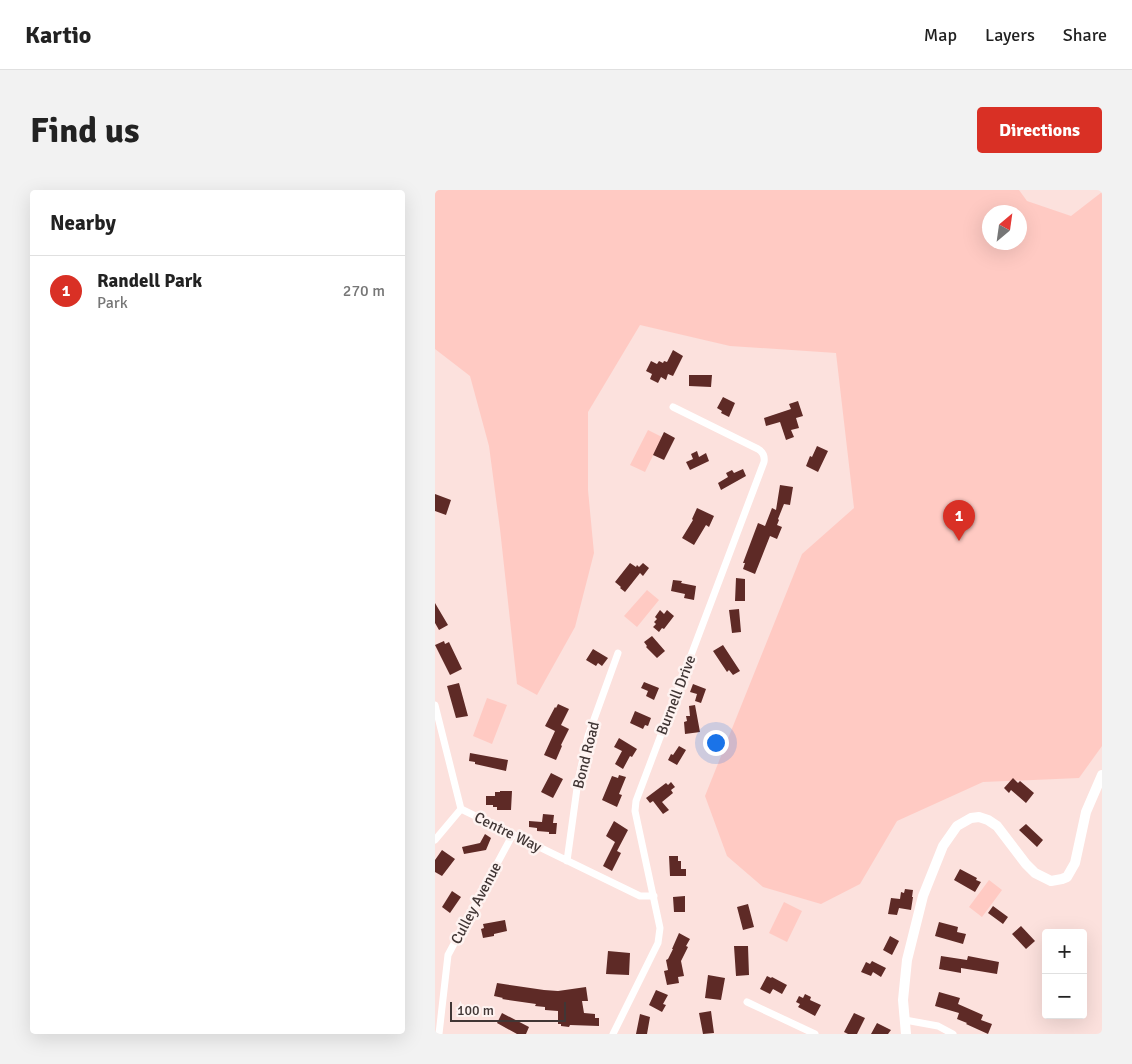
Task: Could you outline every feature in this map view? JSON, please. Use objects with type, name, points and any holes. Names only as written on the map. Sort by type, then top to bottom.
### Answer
[{"type":"main road","points":[[905,1034],[903,1000],[907,960],[923,896],[943,846],[957,826],[971,818],[979,817],[988,820],[997,826],[1035,873],[1051,881],[1062,880],[1067,876],[1075,863],[1086,812],[1102,775]]},
{"type":"street","name":"Burnell Drive","points":[[613,1034],[658,943],[660,928],[635,812],[636,801],[765,457],[758,449],[673,407]]},
{"type":"street","name":"Bond Road","points":[[567,861],[578,781],[588,736],[618,653]]},
{"type":"street","name":"Centre Way","points":[[435,705],[461,808],[639,896],[654,896]]},
{"type":"street","points":[[435,840],[461,808]]},
{"type":"street","name":"Culley Avenue","points":[[439,1034],[448,955],[513,834]]},
{"type":"street","points":[[747,1002],[815,1034]]},
{"type":"street","points":[[905,1020],[938,1026],[953,1034]]},
{"type":"shaded area","points":[[435,190],[1019,190],[1027,201],[1071,216],[1102,192],[1102,746],[1079,778],[983,782],[897,821],[860,884],[821,904],[763,887],[727,856],[705,796],[802,554],[854,508],[836,353],[730,346],[640,325],[588,412],[588,490],[594,553],[575,627],[537,695],[517,684],[489,446],[470,376],[435,349]]},
{"type":"shaded area","points":[[648,430],[662,437],[645,472],[630,465]]},
{"type":"shaded area","points":[[647,590],[659,600],[637,627],[624,616]]},
{"type":"shaded area","points":[[487,698],[507,705],[492,744],[473,736]]},
{"type":"shaded area","points":[[989,880],[1002,890],[982,917],[969,907]]},
{"type":"shaded area","points":[[784,902],[802,911],[787,942],[769,933]]},
{"type":"building","points":[[673,350],[683,356],[673,376],[668,374],[666,380],[661,377],[658,383],[650,379],[652,374],[646,371],[651,361],[657,364],[659,361],[667,362]]},
{"type":"building","points":[[689,375],[712,375],[711,387],[689,386]]},
{"type":"building","points":[[723,397],[735,403],[729,417],[721,413],[722,411],[717,408]]},
{"type":"building","points":[[798,401],[803,416],[796,418],[799,428],[791,430],[794,437],[786,440],[780,422],[766,426],[764,418],[791,409],[789,404]]},
{"type":"building","points":[[664,432],[675,438],[664,460],[653,455]]},
{"type":"building","points":[[817,446],[828,451],[818,472],[806,466]]},
{"type":"building","points":[[697,451],[699,457],[706,453],[709,461],[690,470],[686,462],[693,459],[691,454]]},
{"type":"building","points":[[743,469],[746,476],[721,490],[718,483],[728,477],[726,473],[732,470],[734,473]]},
{"type":"building","points":[[780,485],[793,487],[790,505],[784,504],[777,525],[782,527],[777,539],[770,536],[755,574],[743,569],[745,563],[743,563],[758,523],[765,526],[772,508],[776,510]]},
{"type":"building","points":[[435,494],[451,500],[446,515],[435,511]]},
{"type":"building","points":[[697,508],[714,516],[709,527],[706,525],[694,545],[682,538],[693,520]]},
{"type":"building","points":[[630,563],[639,567],[643,563],[649,568],[643,576],[640,573],[625,592],[615,582]]},
{"type":"building","points":[[736,578],[745,579],[745,601],[735,601]]},
{"type":"building","points":[[673,580],[696,586],[694,600],[684,598],[685,594],[671,591]]},
{"type":"building","points":[[435,603],[448,625],[439,630],[435,623]]},
{"type":"building","points":[[739,609],[741,632],[732,633],[729,610]]},
{"type":"building","points":[[660,610],[664,614],[667,610],[674,616],[664,629],[662,628],[659,632],[653,627],[657,619],[655,617]]},
{"type":"building","points":[[652,636],[665,651],[657,658],[646,647],[644,642]]},
{"type":"building","points":[[444,641],[445,644],[449,642],[462,669],[450,675],[435,645]]},
{"type":"building","points":[[723,645],[740,671],[733,675],[729,670],[727,672],[713,651]]},
{"type":"building","points":[[593,649],[608,658],[602,666],[598,663],[596,666],[586,660]]},
{"type":"building","points":[[644,682],[659,688],[654,700],[646,696],[648,691],[641,688]]},
{"type":"building","points":[[459,683],[468,716],[456,718],[447,686]]},
{"type":"building","points":[[693,684],[706,689],[701,703],[695,701],[697,694],[690,692]]},
{"type":"building","points":[[558,704],[569,709],[561,725],[569,729],[556,760],[544,755],[555,731],[545,726]]},
{"type":"building","points":[[695,705],[700,732],[685,734],[684,722],[687,721],[686,716],[690,716],[689,706]]},
{"type":"building","points":[[635,711],[651,718],[648,726],[645,725],[643,729],[630,723]]},
{"type":"building","points":[[619,738],[637,749],[632,757],[630,756],[623,769],[615,764],[622,751],[614,747]]},
{"type":"building","points":[[679,746],[686,750],[677,765],[668,760]]},
{"type":"building","points":[[470,753],[508,760],[506,771],[469,761]]},
{"type":"building","points":[[551,773],[563,779],[553,798],[541,792]]},
{"type":"building","points":[[619,775],[626,777],[619,794],[622,795],[617,807],[602,800],[612,776],[618,778]]},
{"type":"building","points":[[1013,778],[1018,783],[1020,781],[1034,793],[1026,803],[1011,790],[1009,793],[1004,788]]},
{"type":"building","points":[[671,782],[675,787],[671,790],[673,793],[662,802],[669,810],[663,814],[653,801],[650,803],[646,798],[666,783],[668,785]]},
{"type":"building","points":[[512,791],[511,810],[497,810],[497,807],[493,807],[493,805],[486,805],[486,796],[495,796],[495,792]]},
{"type":"building","points":[[543,814],[554,815],[553,823],[557,823],[556,834],[537,831],[537,828],[529,827],[529,821],[542,822]]},
{"type":"building","points":[[614,821],[628,830],[617,851],[621,853],[612,871],[603,866],[615,842],[606,836]]},
{"type":"building","points":[[1026,824],[1043,840],[1037,847],[1019,830]]},
{"type":"building","points":[[485,834],[491,838],[486,850],[464,854],[462,847],[480,843]]},
{"type":"building","points":[[442,850],[455,859],[442,876],[435,872],[435,860]]},
{"type":"building","points":[[669,856],[678,856],[678,861],[681,861],[681,869],[686,869],[686,876],[670,876]]},
{"type":"building","points":[[960,869],[981,882],[975,892],[954,880]]},
{"type":"building","points":[[905,889],[913,890],[911,910],[899,908],[897,915],[888,914],[891,898],[900,899],[901,892],[904,893]]},
{"type":"building","points":[[452,891],[461,897],[450,913],[442,907]]},
{"type":"building","points":[[685,896],[685,912],[674,912],[673,897]]},
{"type":"building","points":[[748,904],[754,927],[743,930],[737,907]]},
{"type":"building","points":[[993,906],[1008,917],[1003,924],[988,913]]},
{"type":"building","points":[[505,920],[507,931],[483,938],[481,929],[484,928],[483,924]]},
{"type":"building","points":[[939,922],[958,927],[957,932],[966,934],[963,944],[935,936]]},
{"type":"building","points":[[1021,926],[1035,941],[1026,949],[1012,934]]},
{"type":"building","points":[[679,933],[690,939],[681,961],[684,976],[678,977],[679,983],[667,985],[664,971],[668,970],[666,960],[673,949]]},
{"type":"building","points":[[890,936],[899,941],[892,955],[883,950]]},
{"type":"building","points":[[734,946],[748,946],[749,975],[736,976]]},
{"type":"building","points":[[608,951],[630,953],[629,975],[606,974]]},
{"type":"building","points":[[941,956],[967,960],[968,956],[999,962],[997,974],[961,968],[961,973],[939,969]]},
{"type":"building","points":[[872,961],[886,968],[881,977],[873,972],[871,976],[861,972],[866,962],[870,964]]},
{"type":"building","points":[[708,975],[725,978],[721,1000],[705,998]]},
{"type":"building","points":[[767,976],[787,985],[782,994],[773,989],[770,994],[760,989]]},
{"type":"building","points":[[497,983],[558,991],[586,987],[588,1001],[582,1001],[584,1013],[595,1014],[595,1018],[599,1018],[599,1026],[561,1026],[561,1024],[558,1024],[558,1011],[545,1010],[545,1007],[535,1006],[536,1004],[494,996]]},
{"type":"building","points":[[656,990],[668,995],[663,1004],[666,1005],[662,1012],[649,1005]]},
{"type":"building","points":[[939,992],[960,998],[958,1004],[983,1015],[981,1020],[992,1024],[988,1034],[957,1019],[959,1013],[935,1006]]},
{"type":"building","points":[[805,994],[811,997],[810,1000],[821,1005],[815,1016],[798,1007],[800,1004],[796,1002],[799,996],[803,998]]},
{"type":"building","points":[[711,1011],[714,1033],[703,1034],[699,1013]]},
{"type":"building","points":[[502,1013],[529,1027],[526,1034],[517,1034],[497,1023]]},
{"type":"building","points":[[854,1013],[865,1018],[857,1034],[848,1034],[844,1032]]},
{"type":"building","points":[[640,1014],[650,1017],[647,1034],[636,1034]]},
{"type":"building","points":[[877,1023],[891,1030],[888,1034],[871,1034]]},
{"type":"place","name":"Randell Park","points":[[959,541]]}]
